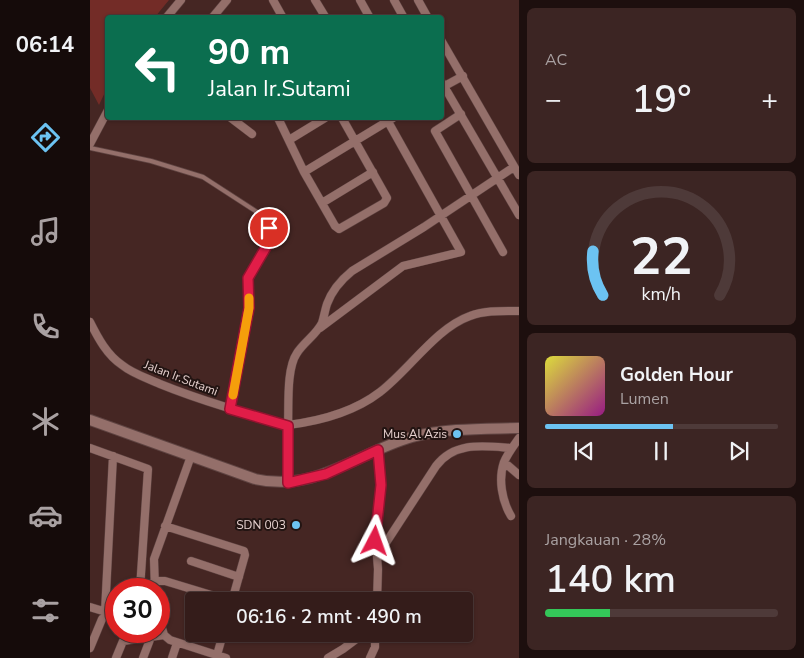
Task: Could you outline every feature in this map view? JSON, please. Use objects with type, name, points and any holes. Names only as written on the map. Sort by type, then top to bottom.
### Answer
[{"type":"street","points":[[168,15],[181,0]]},
{"type":"street","points":[[214,15],[226,0]]},
{"type":"street","points":[[273,0],[281,15]]},
{"type":"street","points":[[316,0],[324,15]]},
{"type":"street","points":[[360,0],[368,15]]},
{"type":"street","points":[[394,0],[402,15]]},
{"type":"street","points":[[418,0],[426,15]]},
{"type":"street","points":[[444,45],[519,175]]},
{"type":"street","points":[[444,84],[463,76]]},
{"type":"street","points":[[444,88],[519,215]]},
{"type":"street","points":[[461,114],[435,131],[503,252]]},
{"type":"street","points":[[91,141],[105,115]]},
{"type":"street","points":[[234,120],[252,134]]},
{"type":"street","points":[[279,120],[304,172],[336,228],[342,228],[386,201],[386,196],[343,120]]},
{"type":"street","points":[[288,140],[322,120]]},
{"type":"street","points":[[304,172],[387,120]]},
{"type":"street","points":[[288,483],[288,426],[291,373],[294,357],[303,344],[318,330],[403,266],[461,252],[390,120]]},
{"type":"street","points":[[318,330],[330,296],[352,271],[441,216],[514,167]]},
{"type":"street","points":[[322,202],[373,172]]},
{"type":"street","points":[[288,426],[329,417],[371,398],[391,383],[446,331],[468,317],[492,312],[519,310]]},
{"type":"street","name":"Jalan Ir.Sutami","points":[[90,322],[113,358],[131,371],[182,393],[288,426]]},
{"type":"street","points":[[90,420],[255,479],[288,483],[326,474],[378,450],[426,434],[519,428]]},
{"type":"street","points":[[511,516],[506,507],[502,485],[504,462],[519,438]]},
{"type":"street","points":[[378,555],[436,466],[451,452],[483,446],[512,448]]},
{"type":"street","points":[[90,448],[148,469],[141,578]]},
{"type":"street","points":[[377,592],[378,555],[375,532],[381,485],[378,450]]},
{"type":"street","points":[[90,648],[104,615],[113,456]]},
{"type":"street","points":[[155,578],[154,559],[191,456]]},
{"type":"street","points":[[504,462],[519,475]]},
{"type":"street","points":[[165,526],[241,549],[246,555],[235,592]]},
{"type":"street","points":[[191,561],[239,577]]},
{"type":"street","points":[[170,583],[201,592]]},
{"type":"street","points":[[90,607],[104,615]]},
{"type":"street","points":[[170,640],[199,654],[217,655],[226,658]]},
{"type":"street","points":[[217,655],[221,642]]},
{"type":"street","points":[[328,658],[352,642]]},
{"type":"street","points":[[370,658],[375,642]]},
{"type":"street","points":[[116,658],[122,643]]},
{"type":"street","points":[[143,658],[149,643]]},
{"type":"street","points":[[172,658],[177,643]]},
{"type":"lane","points":[[91,141],[203,177],[257,212],[266,222],[270,234],[269,242],[248,278],[249,308],[230,409]]},
{"type":"shaded area","points":[[90,0],[169,0],[157,15],[105,15],[105,92],[99,105],[90,88]]},
{"type":"slow traffic","points":[[233,395],[249,308],[249,298]]},
{"type":"place","name":"Mus Al Azis","points":[[457,434]]},
{"type":"place","name":"SDN 003","points":[[296,525]]},
{"type":"route","points":[[269,228],[269,242],[248,278],[249,308],[230,409],[288,426],[288,483],[326,474],[378,450],[381,485],[375,541]]}]
